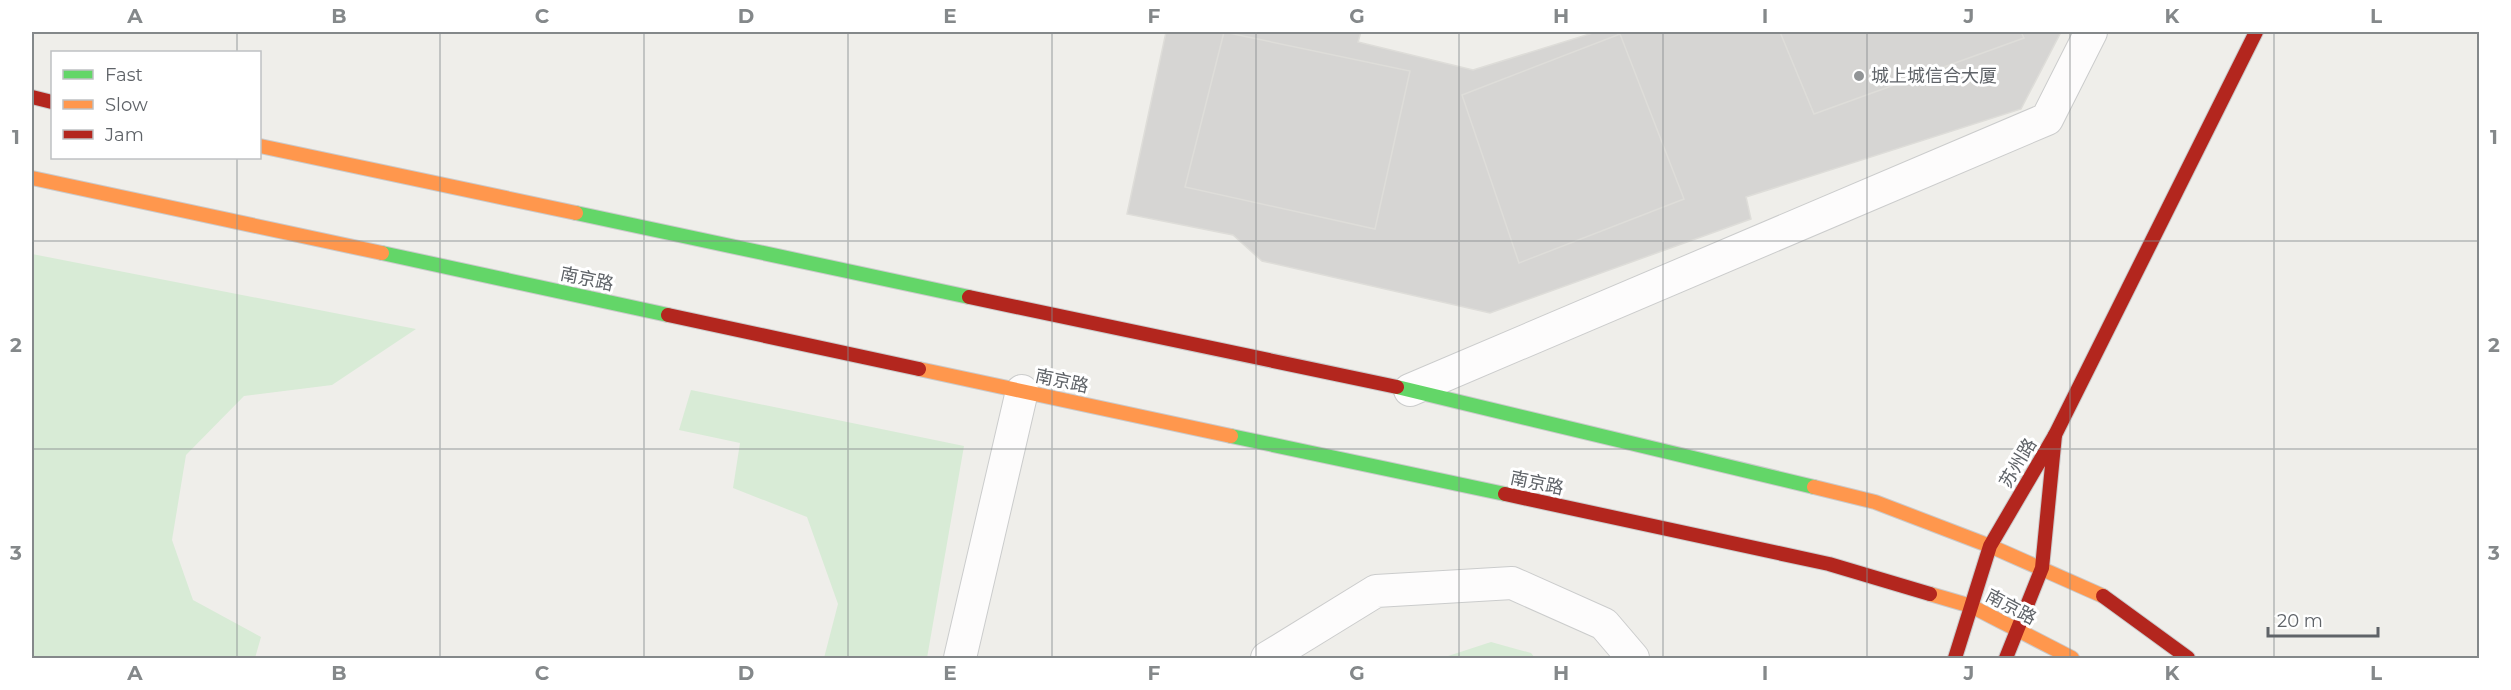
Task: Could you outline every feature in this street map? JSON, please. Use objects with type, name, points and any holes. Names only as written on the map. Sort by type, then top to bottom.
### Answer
[{"type":"main road","points":[[2055,435],[2256,32]]},
{"type":"main road","points":[[32,97],[51,102]]},
{"type":"main road","points":[[261,146],[1410,390],[1875,502],[1990,546],[2102,595],[2188,658]]},
{"type":"main road","name":"南京路","points":[[32,178],[1829,564],[1971,606],[2072,658]]},
{"type":"main road","name":"苏州路","points":[[1955,658],[1990,546],[2055,435]]},
{"type":"main road","name":"苏州路","points":[[2006,658],[2042,568],[2055,435]]},
{"type":"street","points":[[1410,390],[2047,119],[2091,32]]},
{"type":"street","points":[[960,658],[1022,391]]},
{"type":"street","points":[[1267,658],[1376,591],[1512,583],[1604,624],[1633,658]]},
{"type":"green space","points":[[32,254],[416,329],[332,385],[244,396],[186,455],[172,540],[193,600],[261,637],[255,658],[32,658]]},
{"type":"green space","points":[[691,390],[964,446],[927,658],[824,658],[838,604],[807,517],[733,488],[740,443],[679,430]]},
{"type":"green space","points":[[1491,642],[1531,653],[1535,658],[1442,658]]},
{"type":"building","points":[[1166,32],[1361,32],[1358,42],[1473,70],[1596,32],[2061,32],[2021,109],[1746,197],[1751,219],[1490,313],[1262,261],[1233,235],[1127,214]]},
{"type":"building","points":[[1224,32],[1410,71],[1375,229],[1185,187]]},
{"type":"building","name":"城上城信合大厦","points":[[1780,32],[2021,32],[2024,38],[1814,114]]},
{"type":"building","points":[[1620,34],[1684,199],[1519,263],[1462,95]]},
{"type":"traffic: fast","points":[[576,213],[969,297]]},
{"type":"traffic: fast","points":[[382,253],[668,315]]},
{"type":"traffic: fast","points":[[1397,387],[1814,487]]},
{"type":"traffic: fast","points":[[1231,436],[1505,494]]},
{"type":"traffic: slow","points":[[261,146],[576,213]]},
{"type":"traffic: slow","points":[[32,178],[382,253]]},
{"type":"traffic: slow","points":[[919,369],[1231,436]]},
{"type":"traffic: slow","points":[[1814,487],[1875,502],[1990,546],[2103,596]]},
{"type":"traffic: slow","points":[[1930,594],[1971,606],[2072,658]]},
{"type":"traffic: jam","points":[[2055,435],[2256,32]]},
{"type":"traffic: jam","points":[[32,97],[51,102]]},
{"type":"traffic: jam","points":[[969,297],[1397,387]]},
{"type":"traffic: jam","points":[[668,315],[919,369]]},
{"type":"traffic: jam","points":[[1955,658],[1990,546],[2055,435],[2042,568],[2006,658]]},
{"type":"traffic: jam","points":[[1505,494],[1829,564],[1930,594]]},
{"type":"traffic: jam","points":[[2103,596],[2188,658]]},
{"type":"place","name":"城上城信合大厦","points":[[1859,76]]}]
